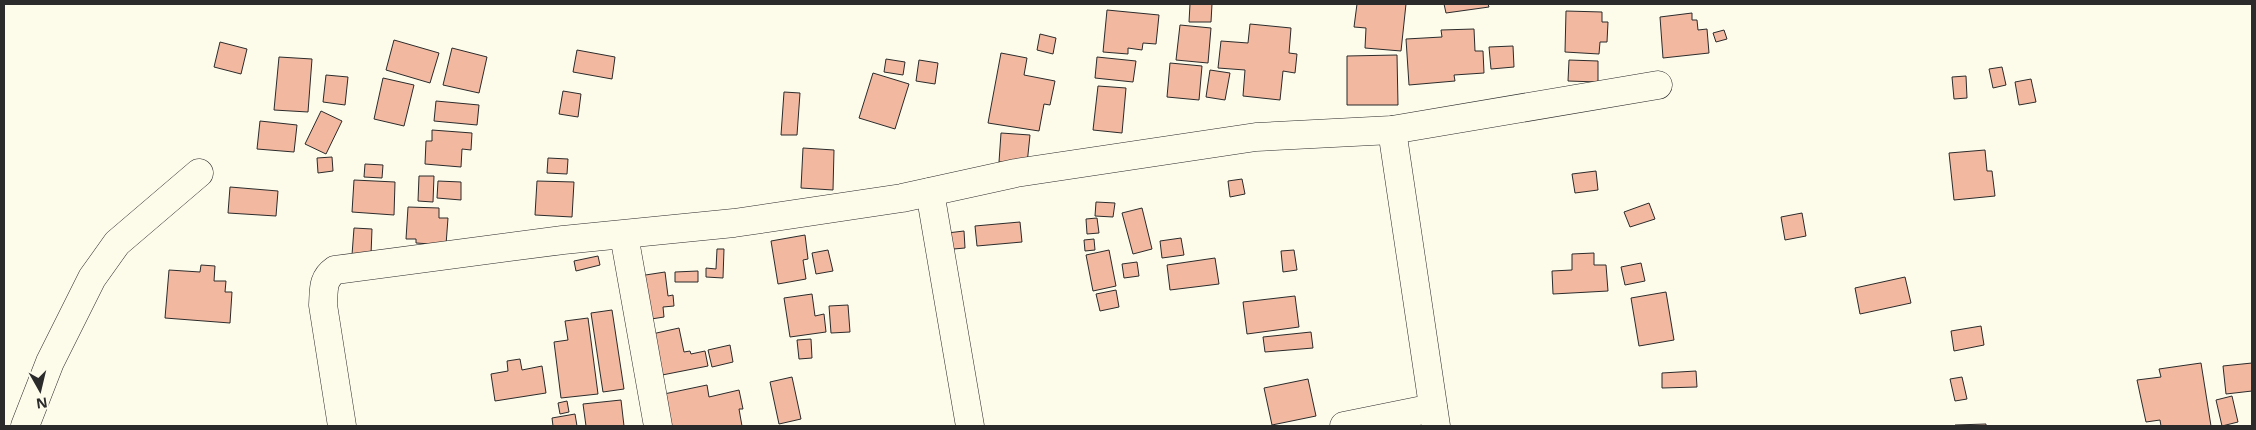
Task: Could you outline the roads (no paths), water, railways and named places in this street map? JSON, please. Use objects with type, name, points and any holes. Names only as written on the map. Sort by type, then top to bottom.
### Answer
[{"type":"street","points":[[342,426],[323,305],[324,284],[327,275],[335,270],[744,222],[902,198],[1016,173],[1256,137],[1392,130],[1658,85]]},
{"type":"street","points":[[1344,426],[1435,417],[1392,130]]},
{"type":"street","points":[[25,426],[50,362],[92,278],[117,243],[199,173]]},
{"type":"street","points":[[930,192],[970,426]]},
{"type":"street","points":[[624,235],[658,426]]}]
